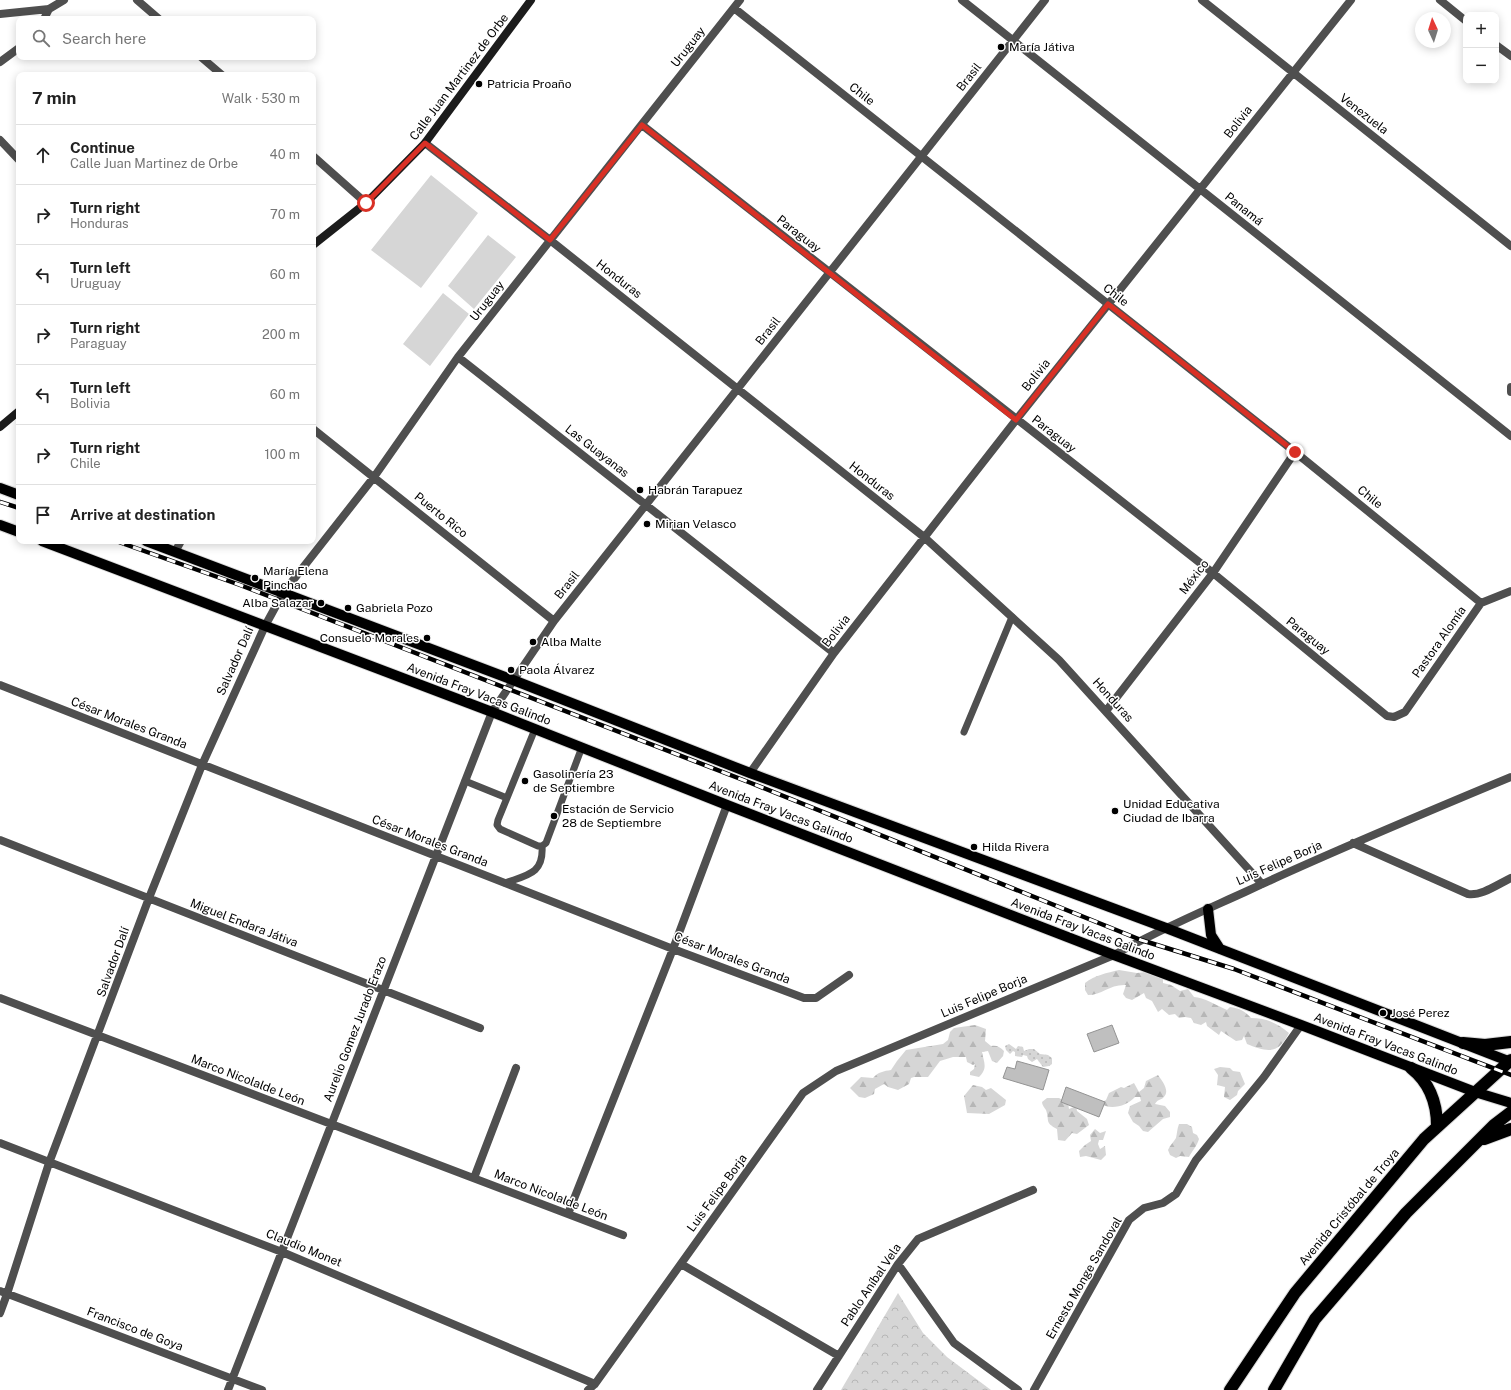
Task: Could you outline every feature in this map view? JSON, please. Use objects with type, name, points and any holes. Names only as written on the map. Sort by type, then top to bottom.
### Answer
[{"type":"highway","points":[[1462,1043],[1484,1046],[1511,1042]]},
{"type":"highway","name":"Avenida Cristóbal de Troya","points":[[1230,1390],[1295,1293],[1424,1139],[1510,1061]]},
{"type":"highway","points":[[1411,1068],[1420,1075],[1432,1095],[1437,1111],[1437,1126]]},
{"type":"highway","points":[[1274,1390],[1315,1319],[1406,1212],[1494,1125],[1511,1112]]},
{"type":"highway","points":[[1478,1142],[1511,1129]]},
{"type":"main road","points":[[0,488],[16,494]]},
{"type":"main road","points":[[0,525],[16,531]]},
{"type":"main road","name":"Avenida Fray Vacas Galindo","points":[[50,544],[492,712],[727,806],[1114,955],[1475,1092],[1511,1103]]},
{"type":"main road","name":"Avenida Fray Vacas Galindo","points":[[154,544],[513,680],[750,773],[1166,928],[1510,1061]]},
{"type":"main road","points":[[1208,908],[1211,935],[1220,949]]},
{"type":"street","points":[[0,14],[49,9],[64,0]]},
{"type":"street","points":[[137,0],[155,16]]},
{"type":"street","name":"Calle Juan Martinez de Orbe","points":[[316,243],[366,203],[425,143],[532,0]]},
{"type":"street","name":"Uruguay","points":[[264,626],[283,593],[374,477],[458,357],[740,0]]},
{"type":"street","name":"Panamá","points":[[962,0],[1511,436]]},
{"type":"street","name":"Brasil","points":[[513,680],[554,621],[1045,0]]},
{"type":"street","name":"Venezuela","points":[[1202,0],[1511,246]]},
{"type":"street","name":"Bolivia","points":[[750,773],[834,653],[924,537],[1351,0]]},
{"type":"street","points":[[1440,0],[1463,19]]},
{"type":"street","name":"Chile","points":[[734,8],[1295,452],[1481,603]]},
{"type":"street","points":[[46,16],[49,9]]},
{"type":"street","points":[[1499,47],[1511,56]]},
{"type":"street","points":[[0,62],[16,50]]},
{"type":"street","points":[[204,60],[218,72]]},
{"type":"street","name":"Paraguay","points":[[642,125],[1016,420],[1213,573],[1387,716],[1394,717]]},
{"type":"street","points":[[0,140],[16,157]]},
{"type":"street","name":"Honduras","points":[[425,143],[550,240],[924,537],[1059,660],[1262,884]]},
{"type":"street","points":[[316,159],[366,203]]},
{"type":"street","name":"Las Guayanas","points":[[458,357],[834,653]]},
{"type":"street","points":[[0,427],[16,414]]},
{"type":"street","name":"Puerto Rico","points":[[316,431],[554,621]]},
{"type":"street","name":"México","points":[[1106,711],[1213,573],[1295,452]]},
{"type":"street","points":[[175,552],[180,544]]},
{"type":"street","name":"Pastora Alomía","points":[[1394,717],[1406,712],[1481,603],[1511,590]]},
{"type":"street","name":"Salvador Dalí","points":[[0,1313],[4,1292],[49,1163],[149,898],[202,764],[264,626]]},
{"type":"street","name":"Aurelio Gomez Jurado Erazo","points":[[228,1390],[492,712],[513,680]]},
{"type":"street","name":"César Morales Granda","points":[[0,685],[435,856],[804,998],[816,998],[849,975]]},
{"type":"street","name":"Luis Felipe Borja","points":[[592,1387],[803,1093],[836,1071],[1114,955],[1208,908],[1353,843],[1511,777]]},
{"type":"street","points":[[568,1214],[674,949],[727,806]]},
{"type":"street","name":"Miguel Endara Játiva","points":[[0,840],[480,1028]]},
{"type":"street","points":[[1353,843],[1468,894],[1474,895],[1511,878]]},
{"type":"street","name":"Marco Nicolalde León","points":[[0,998],[623,1235]]},
{"type":"street","name":"Ernesto Monge Sandoval","points":[[1034,1390],[1129,1220],[1144,1208],[1163,1203],[1176,1194],[1196,1160],[1264,1077],[1301,1025]]},
{"type":"street","points":[[474,1178],[516,1068]]},
{"type":"street","name":"Claudio Monet","points":[[0,1143],[282,1252],[592,1387]]},
{"type":"street","name":"Pablo Aníbal Vela","points":[[817,1390],[898,1264],[918,1239],[1033,1190]]},
{"type":"street","points":[[681,1264],[838,1356]]},
{"type":"street","points":[[898,1264],[954,1343],[1018,1390]]},
{"type":"street","name":"Francisco de Goya","points":[[4,1292],[262,1390]]},
{"type":"lane","points":[[964,732],[1012,617]]},
{"type":"lane","points":[[535,729],[497,825],[500,828],[525,840],[538,846],[542,846]]},
{"type":"lane","points":[[542,846],[546,843],[582,747]]},
{"type":"lane","points":[[465,781],[507,798]]},
{"type":"lane","points":[[505,883],[529,875],[540,866],[543,856],[542,846]]},
{"type":"green space","points":[[431,175],[478,213],[421,288],[371,250]]},
{"type":"green space","points":[[488,235],[516,257],[474,309],[448,286]]},
{"type":"green space","points":[[443,293],[469,314],[430,366],[403,344]]},
{"type":"green space","points":[[1119,970],[1137,973],[1145,972],[1163,979],[1163,983],[1171,985],[1180,991],[1188,989],[1194,997],[1206,1000],[1227,1010],[1230,1007],[1239,1009],[1251,1018],[1272,1022],[1289,1033],[1281,1045],[1276,1048],[1271,1050],[1260,1049],[1247,1044],[1244,1036],[1242,1040],[1236,1041],[1221,1031],[1219,1035],[1207,1026],[1206,1022],[1201,1025],[1194,1023],[1191,1018],[1179,1018],[1175,1014],[1169,1015],[1162,1009],[1158,1012],[1152,1001],[1146,998],[1144,993],[1132,1000],[1126,998],[1123,994],[1126,985],[1115,986],[1093,995],[1088,995],[1085,990],[1085,983],[1097,976]]},
{"type":"green space","points":[[975,1025],[986,1029],[985,1041],[991,1046],[1001,1048],[1004,1051],[1003,1056],[997,1063],[992,1061],[988,1051],[982,1052],[984,1071],[979,1077],[970,1075],[970,1072],[974,1069],[975,1064],[973,1065],[967,1062],[966,1057],[953,1057],[940,1061],[928,1077],[911,1078],[909,1084],[898,1090],[884,1084],[875,1089],[874,1094],[865,1098],[859,1097],[850,1088],[861,1077],[873,1078],[879,1073],[891,1070],[906,1050],[943,1044],[948,1040],[950,1032],[954,1028]]},
{"type":"green space","points":[[1009,1044],[1016,1049],[1018,1046],[1023,1047],[1024,1051],[1034,1049],[1040,1054],[1048,1055],[1052,1058],[1052,1064],[1043,1067],[1037,1059],[1032,1062],[1027,1056],[1015,1056],[1015,1052],[1013,1051],[1010,1054],[1006,1050],[1005,1046]]},
{"type":"green space","points":[[1220,1067],[1230,1068],[1233,1071],[1240,1072],[1245,1084],[1238,1091],[1237,1095],[1230,1100],[1224,1097],[1225,1087],[1217,1085],[1218,1075],[1214,1069]]},
{"type":"green space","points":[[1158,1075],[1165,1086],[1166,1092],[1163,1098],[1155,1104],[1165,1106],[1170,1112],[1170,1117],[1163,1119],[1148,1132],[1143,1131],[1133,1122],[1128,1113],[1130,1106],[1141,1101],[1140,1097],[1135,1097],[1128,1103],[1113,1107],[1100,1103],[1106,1100],[1109,1093],[1134,1083],[1139,1092],[1144,1088],[1146,1081]]},
{"type":"green space","points":[[973,1085],[982,1087],[986,1090],[991,1088],[1006,1100],[1005,1105],[989,1114],[967,1113],[964,1096]]},
{"type":"green space","points":[[1047,1098],[1059,1098],[1068,1103],[1069,1109],[1076,1106],[1077,1111],[1087,1119],[1089,1125],[1077,1134],[1072,1133],[1065,1141],[1058,1140],[1057,1129],[1050,1125],[1046,1110],[1042,1104],[1042,1102]]},
{"type":"green space","points":[[1179,1124],[1187,1124],[1192,1127],[1193,1133],[1197,1135],[1199,1139],[1189,1157],[1180,1156],[1176,1158],[1170,1155],[1168,1150],[1176,1138]]},
{"type":"green space","points":[[1095,1129],[1100,1133],[1106,1131],[1103,1140],[1099,1140],[1098,1144],[1100,1149],[1105,1146],[1106,1155],[1101,1160],[1086,1156],[1080,1157],[1079,1151],[1091,1141],[1090,1135]]},
{"type":"green space","points":[[898,1293],[923,1333],[947,1357],[991,1390],[841,1390]]},
{"type":"building","points":[[1112,1025],[1119,1043],[1094,1052],[1087,1034]]},
{"type":"building","points":[[1017,1061],[1049,1070],[1043,1090],[1003,1078],[1007,1067],[1015,1069]]},
{"type":"building","points":[[1066,1087],[1105,1102],[1099,1117],[1061,1102]]},
{"type":"railway","points":[[0,502],[16,507]]},
{"type":"railway","points":[[124,544],[240,585],[751,783],[1141,940],[1234,969],[1511,1075]]},
{"type":"place","name":"María Játiva","points":[[1001,47]]},
{"type":"place","name":"Patricia Proaño","points":[[479,84]]},
{"type":"place","name":"Habrán Tarapuez","points":[[640,490]]},
{"type":"place","name":"Mirian Velasco","points":[[647,524]]},
{"type":"place","name":"María Elena Pinchao","points":[[255,578]]},
{"type":"place","name":"Alba Salazar","points":[[321,603]]},
{"type":"place","name":"Gabriela Pozo","points":[[348,608]]},
{"type":"place","name":"Consuelo Morales","points":[[427,638]]},
{"type":"place","name":"Alba Malte","points":[[533,642]]},
{"type":"place","name":"Paola Álvarez","points":[[511,670]]},
{"type":"place","name":"Gasolinería 23 de Septiembre","points":[[525,781]]},
{"type":"place","name":"Unidad Educativa Ciudad de Ibarra","points":[[1115,811]]},
{"type":"place","name":"Estación de Servicio 28 de Septiembre","points":[[554,816]]},
{"type":"place","name":"Hilda Rivera","points":[[974,847]]},
{"type":"place","name":"José Perez","points":[[1383,1013]]},
{"type":"route","points":[[366,203],[425,143],[550,240],[642,125],[1016,420],[1108,304],[1295,452]]}]
